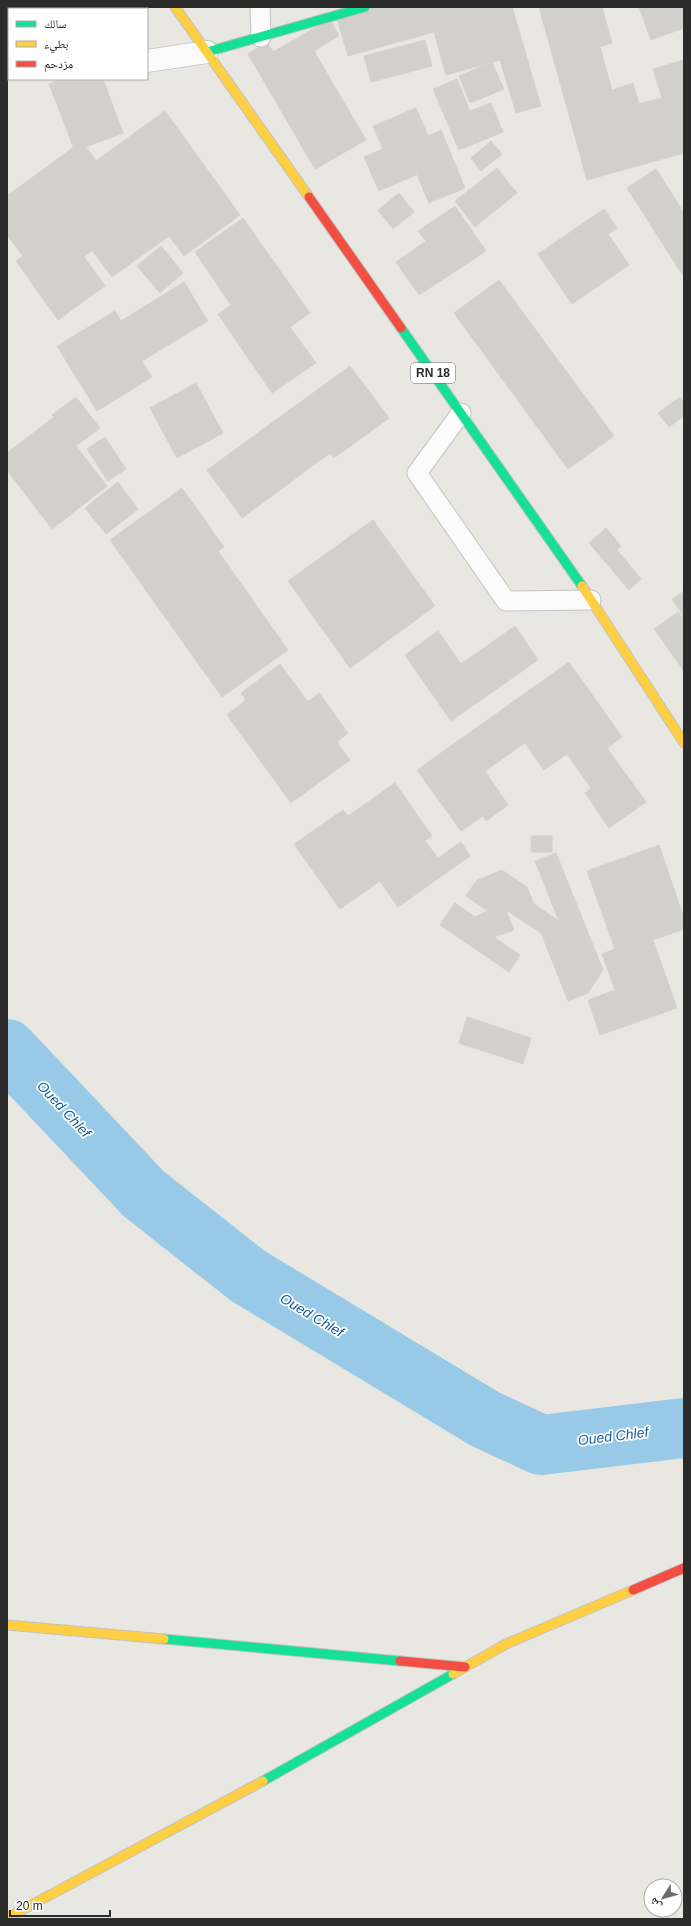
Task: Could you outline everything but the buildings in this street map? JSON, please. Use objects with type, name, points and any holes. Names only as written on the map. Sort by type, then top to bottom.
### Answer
[{"type":"main road","name":"RN 18","points":[[175,7],[591,600],[684,743]]},
{"type":"main road","points":[[207,52],[365,7]]},
{"type":"main road","points":[[7,1918],[244,1792],[506,1644],[684,1568]]},
{"type":"main road","points":[[7,1625],[465,1667]]},
{"type":"street","points":[[148,61],[207,52]]},
{"type":"lane","points":[[260,7],[261,37]]},
{"type":"lane","points":[[461,414],[417,473],[506,601],[591,600]]},
{"type":"waterway","name":"Oued Chlef","points":[[7,1049],[144,1194],[248,1276],[485,1419],[541,1445],[684,1428]]},
{"type":"traffic: fast","points":[[207,52],[365,7]]},
{"type":"traffic: fast","points":[[401,328],[582,586]]},
{"type":"traffic: fast","points":[[164,1639],[400,1661]]},
{"type":"traffic: fast","points":[[263,1781],[453,1674]]},
{"type":"traffic: slow","points":[[175,7],[309,197]]},
{"type":"traffic: slow","points":[[582,586],[684,743]]},
{"type":"traffic: slow","points":[[453,1674],[506,1644],[633,1590]]},
{"type":"traffic: slow","points":[[7,1625],[164,1639]]},
{"type":"traffic: slow","points":[[7,1918],[263,1781]]},
{"type":"traffic: jam","points":[[309,197],[401,328]]},
{"type":"traffic: jam","points":[[633,1590],[684,1568]]},
{"type":"traffic: jam","points":[[400,1661],[465,1667]]}]
